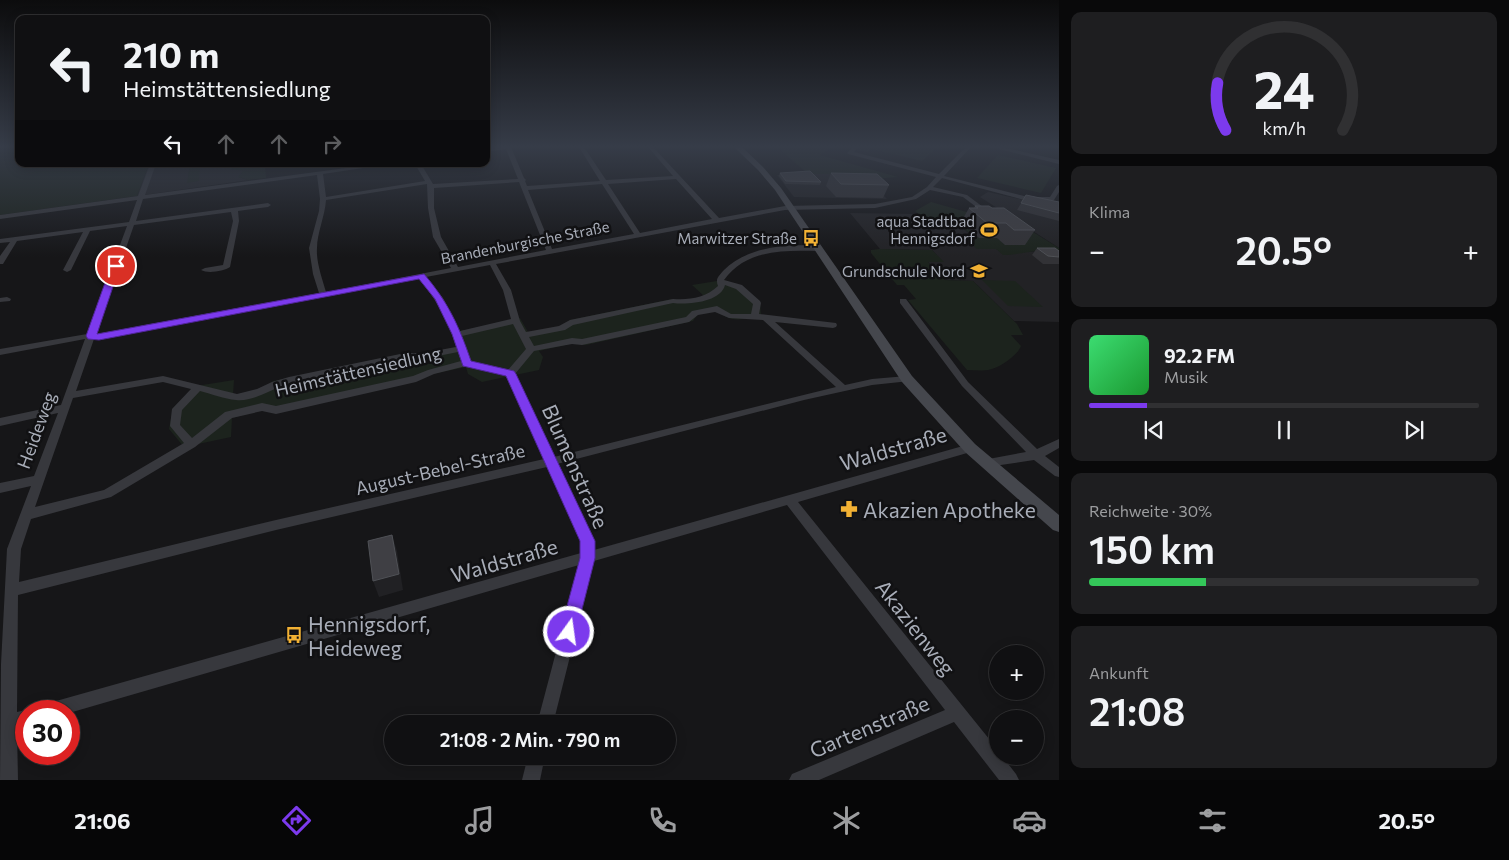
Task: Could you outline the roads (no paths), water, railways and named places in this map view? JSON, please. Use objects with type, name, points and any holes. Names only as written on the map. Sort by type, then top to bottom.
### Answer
[{"type":"main road","points":[[775,183],[907,379],[970,448],[1059,525]]},
{"type":"street","name":"Heideweg","points":[[9,780],[4,724],[14,549],[130,223],[146,183]]},
{"type":"street","points":[[0,217],[246,183]]},
{"type":"street","points":[[322,183],[324,199],[320,225],[313,248],[317,274],[323,294]]},
{"type":"street","points":[[324,199],[444,183]]},
{"type":"street","points":[[524,183],[550,252]]},
{"type":"street","points":[[525,188],[586,183]]},
{"type":"street","points":[[605,183],[638,235]]},
{"type":"street","points":[[682,183],[717,220]]},
{"type":"street","name":"Brandenburgische Straße","points":[[0,352],[84,336],[99,337],[766,211],[790,208],[884,205],[914,198],[934,183]]},
{"type":"street","points":[[966,183],[1028,199],[1052,199],[1059,187]]},
{"type":"street","points":[[430,184],[436,237],[455,269]]},
{"type":"street","points":[[929,188],[964,196],[998,220]]},
{"type":"street","points":[[0,241],[268,205]]},
{"type":"street","points":[[205,270],[230,266],[236,221],[234,209]]},
{"type":"street","points":[[67,270],[88,229]]},
{"type":"street","points":[[0,262],[16,238]]},
{"type":"street","points":[[720,281],[732,266],[747,256],[789,248],[819,250]]},
{"type":"street","points":[[492,263],[507,290],[516,321],[531,349]]},
{"type":"street","points":[[421,276],[439,298],[457,334]]},
{"type":"street","points":[[524,335],[562,328],[570,323],[672,301],[685,302],[706,298],[714,295],[722,287],[720,281]]},
{"type":"street","points":[[720,281],[739,288],[757,303],[754,315]]},
{"type":"street","points":[[706,298],[729,317],[736,318],[754,315],[833,325]]},
{"type":"street","points":[[902,301],[965,384],[1036,454],[1059,473]]},
{"type":"street","points":[[510,374],[531,349],[572,341],[582,342],[689,319],[695,313],[717,309]]},
{"type":"street","points":[[766,318],[843,388]]},
{"type":"street","name":"Heimstättensiedlung","points":[[466,363],[460,349],[457,334],[516,321]]},
{"type":"street","points":[[562,328],[572,341]]},
{"type":"street","name":"Heimstättensiedlung","points":[[0,422],[66,402],[163,379],[237,397],[260,392],[275,384],[324,373],[405,356],[423,356],[460,349]]},
{"type":"street","name":"Heimstättensiedlung","points":[[25,514],[107,494],[191,444],[229,415],[262,407],[276,410],[286,408],[416,379],[431,372],[466,363],[510,374]]},
{"type":"street","name":"Blumenstraße","points":[[510,374],[587,541],[588,558],[547,715]]},
{"type":"street","name":"August-Bebel-Straße","points":[[11,590],[276,525],[550,462],[843,388],[872,382],[907,379]]},
{"type":"street","points":[[191,444],[175,426],[177,409],[198,388]]},
{"type":"street","points":[[229,396],[229,415]]},
{"type":"street","points":[[987,462],[1036,454],[1059,443]]},
{"type":"street","name":"Waldstraße","points":[[80,702],[970,448]]},
{"type":"street","points":[[0,488],[38,480]]},
{"type":"street","name":"Akazienweg","points":[[789,500],[1010,780]]},
{"type":"street","name":"Gartenstraße","points":[[798,780],[957,713]]},
{"type":"street","points":[[531,780],[535,765]]},
{"type":"place","name":"aqua Stadtbad Hennigsdorf","points":[[989,230]]},
{"type":"place","name":"Marwitzer Straße","points":[[811,238]]},
{"type":"place","name":"Grundschule Nord","points":[[979,271]]},
{"type":"place","name":"Akazien Apotheke","points":[[849,509]]},
{"type":"place","name":"Hennigsdorf, Heideweg","points":[[294,635]]}]
